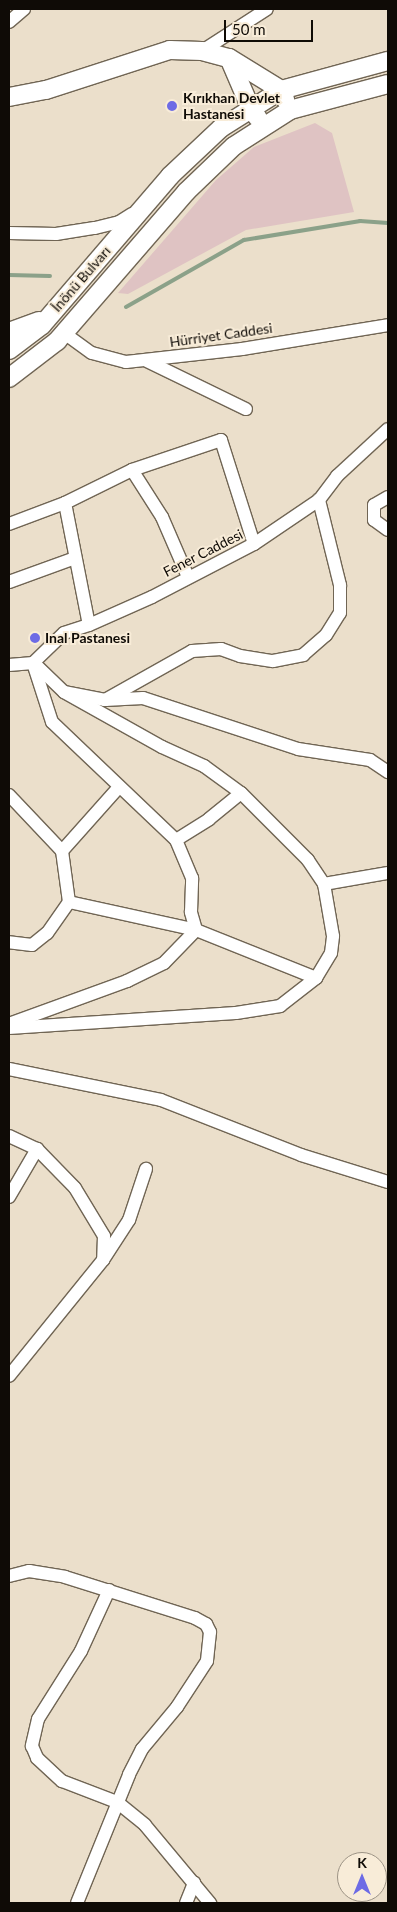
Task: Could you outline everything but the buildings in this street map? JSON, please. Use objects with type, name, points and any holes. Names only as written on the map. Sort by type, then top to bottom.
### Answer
[{"type":"main road","points":[[9,97],[46,90],[170,50],[202,51],[229,58],[281,90],[290,110]]},
{"type":"main road","points":[[229,58],[251,109],[264,127]]},
{"type":"main road","name":"İnönü Bulvarı","points":[[9,350],[47,319],[170,176],[220,128],[281,90],[388,61]]},
{"type":"main road","name":"İnönü Bulvarı","points":[[9,378],[64,333],[186,192],[234,146],[290,110],[388,84]]},
{"type":"main road","points":[[47,319],[44,329],[48,335],[59,337],[64,333]]},
{"type":"main road","points":[[10,331],[47,319]]},
{"type":"street","points":[[9,22],[24,9]]},
{"type":"street","points":[[202,51],[267,9]]},
{"type":"street","points":[[9,234],[56,234],[95,228],[119,222],[143,207]]},
{"type":"street","name":"Hürriyet Caddesi","points":[[64,333],[92,353],[126,362],[242,349],[349,329],[386,330]]},
{"type":"street","points":[[146,360],[246,409]]},
{"type":"street","name":"Fener Caddesi","points":[[33,663],[64,633],[89,625],[254,544],[319,500],[337,476],[388,429]]},
{"type":"street","points":[[9,524],[65,503],[132,470],[221,440],[254,544]]},
{"type":"street","points":[[132,470],[162,517],[188,577]]},
{"type":"street","points":[[388,497],[374,505],[374,520],[388,530]]},
{"type":"street","points":[[105,700],[192,651],[221,649],[240,656],[273,660],[303,655],[326,635],[340,613],[340,584],[319,500]]},
{"type":"street","points":[[65,503],[89,625]]},
{"type":"street","points":[[9,582],[75,558]]},
{"type":"street","points":[[9,665],[33,663],[64,692],[162,747],[204,766],[241,793],[308,860],[324,884],[334,936],[331,953],[316,978],[280,1006],[236,1013],[9,1028]]},
{"type":"street","points":[[33,663],[52,722],[176,840],[192,878],[191,912],[196,930]]},
{"type":"street","points":[[64,692],[105,700],[143,698],[298,749],[370,760],[388,772]]},
{"type":"street","points":[[62,851],[119,787]]},
{"type":"street","points":[[176,840],[241,793]]},
{"type":"street","points":[[9,795],[62,851],[69,902],[47,933],[32,945],[9,942]]},
{"type":"street","points":[[324,884],[388,873]]},
{"type":"street","points":[[69,902],[196,930],[316,978]]},
{"type":"street","points":[[9,1024],[127,981],[164,963],[196,930]]},
{"type":"street","points":[[9,1069],[161,1100],[301,1155],[388,1182]]},
{"type":"street","points":[[9,1136],[37,1149],[74,1188],[104,1236],[104,1260]]},
{"type":"street","points":[[9,1197],[37,1149]]},
{"type":"street","points":[[9,1376],[104,1260],[129,1220],[146,1169]]},
{"type":"street","points":[[9,1576],[29,1571],[65,1577],[195,1618],[206,1624],[210,1632],[207,1661],[177,1707],[142,1750],[117,1802],[77,1903]]},
{"type":"street","points":[[109,1590],[77,1658],[38,1719],[32,1746],[37,1758],[62,1781],[117,1802],[145,1825],[210,1903]]},
{"type":"street","points":[[186,1903],[194,1883]]},
{"type":"shaded area","points":[[315,123],[332,133],[354,212],[246,230],[128,294],[118,293],[216,180],[254,147]]},
{"type":"waterway","points":[[126,307],[244,240],[360,221],[388,223]]},
{"type":"waterway","points":[[9,275],[50,276]]},
{"type":"place","name":"Kırıkhan Devlet Hastanesi","points":[[172,106]]},
{"type":"place","name":"Inal Pastanesi","points":[[35,638]]}]
